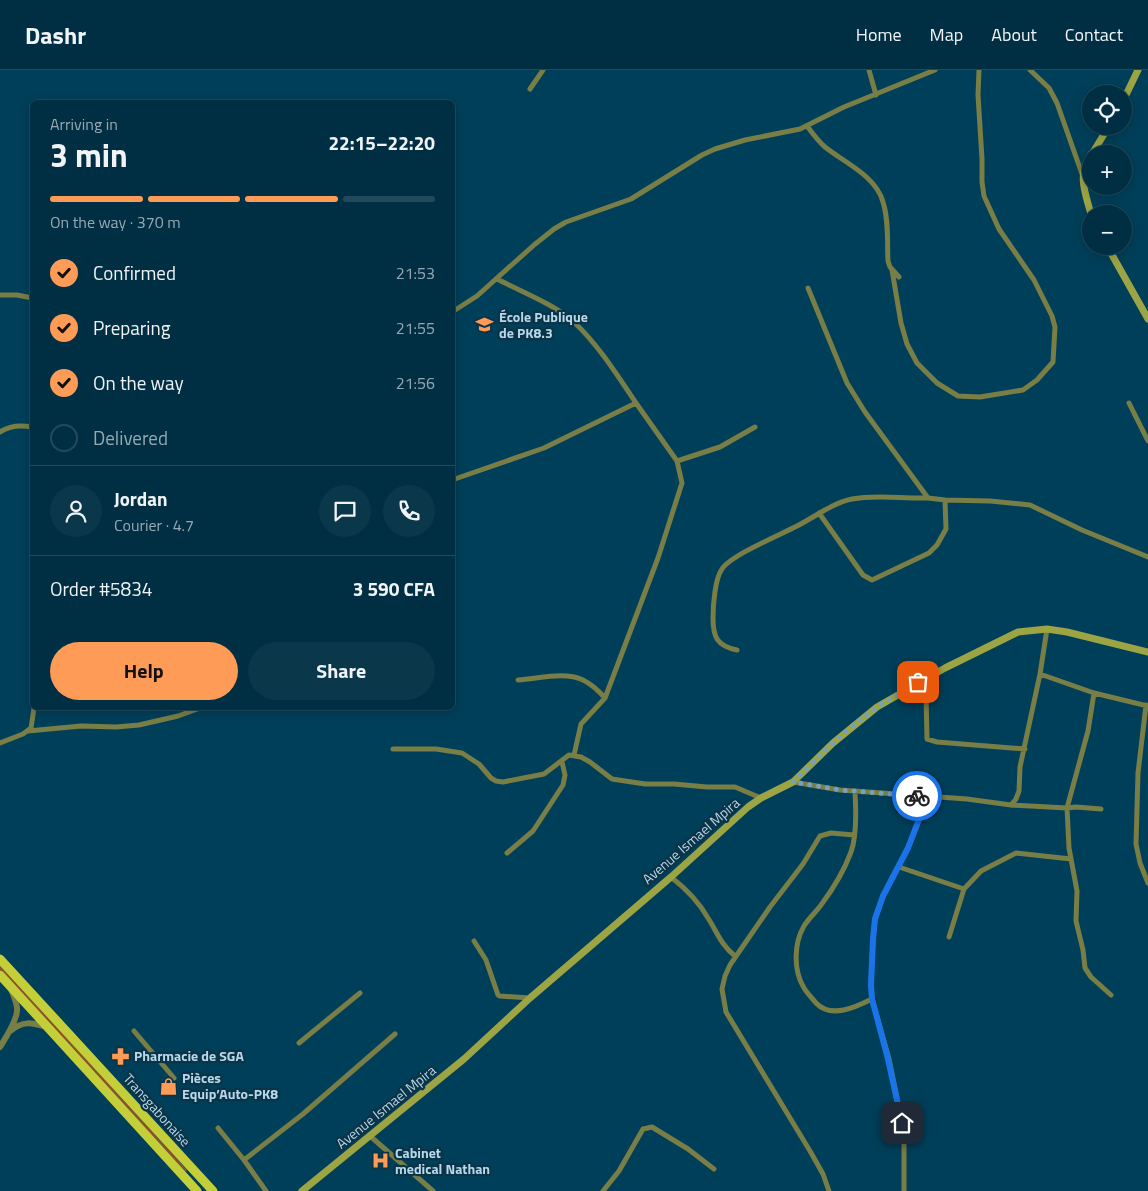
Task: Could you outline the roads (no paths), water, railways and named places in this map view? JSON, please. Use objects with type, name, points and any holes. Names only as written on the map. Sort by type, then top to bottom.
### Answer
[{"type":"highway","name":"Transgabonaise","points":[[0,959],[213,1191]]},
{"type":"highway","name":"Transgabonaise","points":[[0,975],[197,1191]]},
{"type":"main road","points":[[1131,85],[1138,70]]},
{"type":"main road","points":[[1112,255],[1148,319]]},
{"type":"main road","name":"Avenue Ismael Mpira","points":[[302,1191],[464,1059],[530,998],[671,877],[748,807],[761,798],[793,782],[860,719],[877,707],[970,654],[1018,632],[1047,629],[1086,636],[1148,652]]},
{"type":"street","points":[[530,89],[543,70]]},
{"type":"street","points":[[869,70],[876,95]]},
{"type":"street","points":[[455,310],[472,300],[554,229],[585,214],[631,199],[702,155],[728,145],[786,133],[807,126],[844,107],[935,70]]},
{"type":"street","points":[[807,126],[824,147],[861,173],[878,190],[885,212],[888,261],[892,270],[901,323],[907,344],[917,363],[937,383],[958,396],[980,397],[1023,390],[1037,380],[1053,362],[1055,327],[1052,316],[1034,280],[999,229],[984,196],[978,95],[979,70]]},
{"type":"street","points":[[1030,70],[1049,88],[1057,103],[1082,174]]},
{"type":"street","points":[[892,270],[899,278]]},
{"type":"street","points":[[497,279],[561,313],[574,322],[614,371],[677,462],[682,483],[658,558],[605,698],[580,724],[574,755]]},
{"type":"street","points":[[808,288],[847,382],[865,412],[928,498]]},
{"type":"street","points":[[0,295],[17,294],[30,297]]},
{"type":"street","points":[[455,479],[544,448],[636,403]]},
{"type":"street","points":[[1129,403],[1148,441]]},
{"type":"street","points":[[0,432],[5,428],[23,425],[30,427]]},
{"type":"street","points":[[677,462],[720,447],[755,427]]},
{"type":"street","points":[[737,650],[727,648],[719,643],[714,631],[713,617],[717,584],[722,568],[737,557],[834,505],[850,500],[867,497],[1019,502],[1030,505],[1148,558]]},
{"type":"street","points":[[819,513],[863,575],[872,580],[929,553],[937,545],[946,529],[945,500]]},
{"type":"street","points":[[1011,805],[1019,791],[1020,767],[1040,674],[1047,629]]},
{"type":"street","points":[[1040,674],[1094,693],[1147,706],[1138,774],[1136,844],[1140,863],[1148,883]]},
{"type":"street","points":[[518,680],[572,677],[583,680],[605,698]]},
{"type":"street","points":[[918,682],[926,694],[927,739],[937,742],[1025,749]]},
{"type":"street","points":[[1094,693],[1088,731],[1067,808],[1071,859],[1077,891],[1076,921],[1085,968],[1091,977],[1111,995]]},
{"type":"street","points":[[28,731],[33,723],[34,710]]},
{"type":"street","points":[[0,743],[28,731],[81,726],[116,727],[139,725],[194,710]]},
{"type":"street","points":[[393,750],[436,749],[462,753],[479,764],[496,782],[544,774],[569,755],[574,755],[590,762],[612,779],[645,784],[736,787],[761,798]]},
{"type":"street","points":[[507,853],[533,831],[563,785],[565,775],[562,762]]},
{"type":"street","points":[[793,782],[856,792],[967,799],[1011,805],[1067,808],[1076,806],[1101,809]]},
{"type":"street","points":[[856,792],[852,850],[820,907],[798,938],[796,962],[798,975],[803,987],[819,1006],[830,1011],[842,1010],[858,1006],[872,999]]},
{"type":"street","points":[[904,1191],[902,1123],[872,999],[871,985],[875,919],[883,896],[899,867],[921,814],[923,797]]},
{"type":"street","points":[[829,1191],[823,1174],[810,1151],[726,1012],[722,989],[724,976],[735,956],[803,864],[820,836],[831,832],[854,835]]},
{"type":"street","points":[[949,937],[964,889],[981,871],[1016,853],[1071,859]]},
{"type":"street","points":[[899,867],[964,889]]},
{"type":"street","points":[[671,877],[700,905],[709,918],[718,938],[726,949],[735,956]]},
{"type":"street","points":[[474,941],[486,960],[498,995],[530,998]]},
{"type":"street","points":[[0,1047],[10,1031],[17,1010],[11,988]]},
{"type":"street","points":[[300,1042],[360,994]]},
{"type":"street","points":[[10,1031],[28,1022],[48,1028]]},
{"type":"street","points":[[134,1031],[174,1078]]},
{"type":"street","points":[[244,1160],[272,1136],[303,1114],[395,1034]]},
{"type":"street","points":[[603,1191],[619,1172],[643,1129],[652,1127],[688,1149],[714,1169]]},
{"type":"street","points":[[218,1128],[266,1191]]},
{"type":"street","points":[[370,1136],[433,1191]]},
{"type":"place","name":"École Publique de PK8.3","points":[[485,325]]},
{"type":"place","name":"Pharmacie de SGA","points":[[120,1056]]},
{"type":"place","name":"Pièces Equip’Auto-PK8","points":[[168,1086]]},
{"type":"place","name":"Cabinet medical Nathan","points":[[381,1161]]}]
